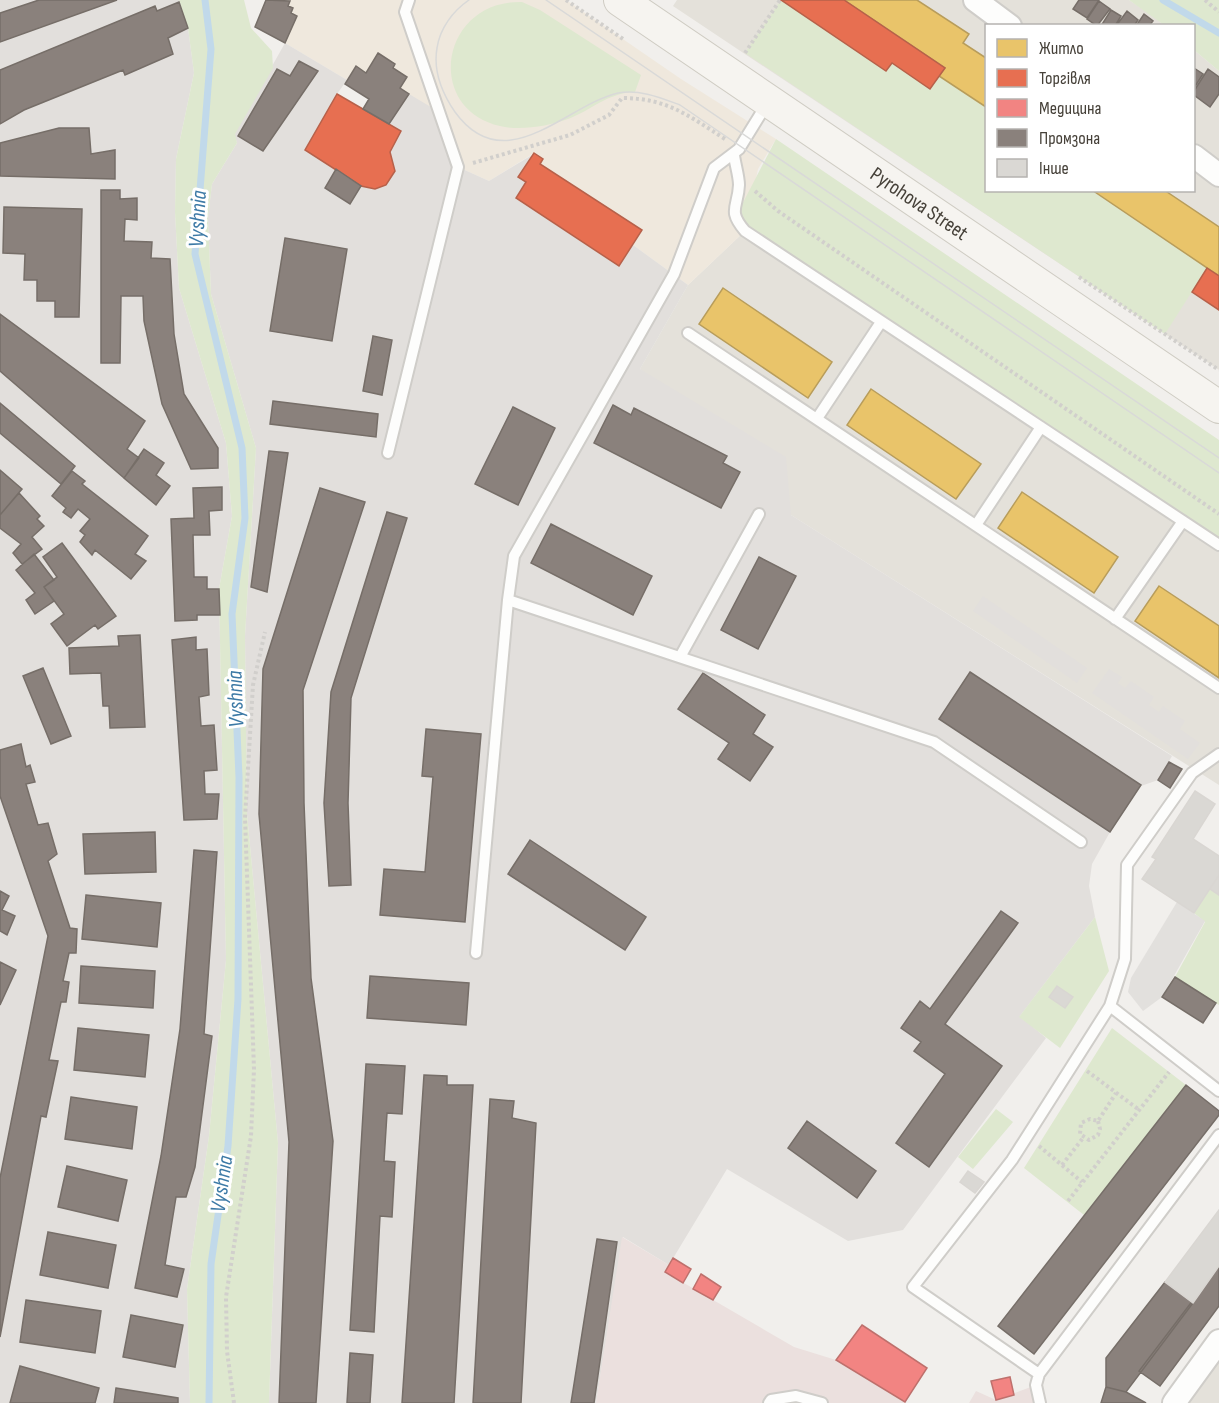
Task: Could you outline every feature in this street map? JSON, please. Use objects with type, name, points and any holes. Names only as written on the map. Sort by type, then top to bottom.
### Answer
[{"type":"main road","name":"Pyrohova Street","points":[[624,1],[768,102],[1217,400]]},
{"type":"street","points":[[975,0],[1007,24]]},
{"type":"street","points":[[1195,157],[1219,175]]},
{"type":"street","points":[[1174,1403],[1219,1341]]},
{"type":"lane","points":[[388,453],[458,167],[405,12],[409,0]]},
{"type":"lane","points":[[476,953],[514,556],[674,274],[714,168],[736,152],[768,102]]},
{"type":"lane","points":[[736,152],[739,185],[734,206],[735,218],[745,231],[1219,545]]},
{"type":"lane","points":[[818,417],[881,322]]},
{"type":"lane","points":[[688,333],[818,417],[1219,688]]},
{"type":"lane","points":[[976,525],[1041,427]]},
{"type":"lane","points":[[680,657],[759,514]]},
{"type":"lane","points":[[1115,619],[1183,521]]},
{"type":"lane","points":[[508,600],[934,742],[1082,842]]},
{"type":"lane","points":[[1039,1374],[913,1287],[1012,1160],[1110,1006],[1125,959],[1127,865],[1192,773],[1219,754]]},
{"type":"lane","points":[[1110,1006],[1219,1091]]},
{"type":"lane","points":[[1040,1403],[1036,1385],[1039,1374],[1219,1135]]},
{"type":"lane","points":[[769,1403],[771,1400],[796,1396],[822,1403]]},
{"type":"path","points":[[566,0],[623,39]]},
{"type":"path","points":[[745,53],[780,0]]},
{"type":"path","points":[[1205,0],[1219,12]]},
{"type":"path","points":[[458,167],[570,135],[609,115],[622,98],[648,98],[678,108],[736,152],[748,185],[778,211],[1219,514]]},
{"type":"path","points":[[234,1403],[227,1351],[226,1297],[251,1136],[254,1069],[244,818],[253,686],[265,632]]},
{"type":"path","points":[[1068,1201],[1177,1058]]},
{"type":"path","points":[[1078,1078],[1090,1061]]},
{"type":"path","points":[[1160,1066],[1168,1072]]},
{"type":"path","points":[[1084,1069],[1138,1109]]},
{"type":"path","points":[[1098,1121],[1090,1119],[1081,1123],[1080,1134],[1083,1138],[1089,1140],[1098,1135],[1100,1129],[1098,1121],[1116,1093]]},
{"type":"path","points":[[1012,1160],[1024,1168],[1044,1136]]},
{"type":"path","points":[[1062,1165],[1083,1138]]},
{"type":"path","points":[[1038,1145],[1082,1182]]},
{"type":"shaded area","points":[[0,0],[179,0],[188,28],[194,73],[176,159],[175,212],[179,288],[226,443],[232,516],[219,589],[226,960],[209,1136],[187,1289],[190,1403],[0,1403]]},
{"type":"shaded area","points":[[287,0],[566,0],[681,79],[776,139],[758,169],[745,231],[688,285],[633,245],[642,230],[540,164],[543,159],[534,153],[489,181],[458,167],[409,94],[400,88],[407,77],[393,68],[395,64],[378,54],[366,73],[356,66],[347,80],[285,43],[297,16],[291,13],[293,8],[288,6],[290,1]]},
{"type":"shaded area","points":[[677,0],[1129,0],[1150,14],[1163,24],[985,24],[985,192],[1195,192],[1195,51],[1219,71],[1219,370],[673,6]]},
{"type":"shaded area","points":[[285,43],[347,80],[337,94],[388,124],[409,94],[441,113],[458,167],[489,181],[532,155],[519,177],[526,182],[516,199],[619,266],[633,245],[688,285],[640,369],[786,457],[791,515],[1172,756],[1158,780],[1141,786],[1110,832],[1092,864],[1089,886],[1095,917],[1020,1016],[1046,1038],[903,1230],[848,1241],[727,1169],[669,1265],[623,1237],[596,1403],[269,1403],[278,1143],[247,814],[245,636],[256,448],[211,294],[208,218],[212,184],[237,143],[234,134]]},
{"type":"shaded area","points":[[745,231],[1219,545],[1219,785],[791,515],[640,369],[688,285]]},
{"type":"shaded area","points":[[983,596],[1087,668],[1077,683],[973,611]]},
{"type":"shaded area","points":[[1109,669],[1122,677],[1118,683],[1125,688],[1131,681],[1154,697],[1149,705],[1159,712],[1163,706],[1185,721],[1180,729],[1200,743],[1188,759],[1092,693]]},
{"type":"shaded area","points":[[1177,902],[1205,921],[1162,997],[1143,1011],[1128,992],[1131,978]]},
{"type":"shaded area","points":[[622,1237],[669,1265],[665,1272],[794,1347],[836,1360],[906,1403],[596,1403]]},
{"type":"shaded area","points":[[1219,1341],[1219,1403],[1174,1403]]},
{"type":"shaded area","points":[[1036,1385],[1040,1403],[969,1403],[976,1391],[996,1400]]},
{"type":"green space","points":[[179,0],[244,0],[251,28],[272,51],[273,68],[235,134],[237,143],[212,184],[208,218],[211,294],[256,448],[245,636],[247,814],[278,1143],[269,1403],[190,1403],[187,1289],[209,1136],[226,960],[219,589],[232,516],[226,443],[179,288],[175,212],[176,159],[194,73],[188,28]]},
{"type":"green space","points":[[781,0],[892,63],[939,76],[985,106],[985,192],[1093,192],[1207,268],[1165,334],[745,53]]},
{"type":"green space","points":[[1129,0],[1219,0],[1219,71],[1195,51],[1195,24],[1163,24]]},
{"type":"green space","points":[[522,2],[540,10],[641,75],[635,92],[616,95],[568,119],[534,127],[500,126],[476,115],[460,99],[452,78],[452,56],[459,36],[474,18],[495,6]]},
{"type":"green space","points":[[776,139],[1219,440],[1219,545],[735,218]]},
{"type":"green space","points":[[1210,889],[1219,895],[1219,1005],[1175,977],[1205,922],[1194,913]]},
{"type":"green space","points":[[1095,917],[1109,971],[1060,1048],[1019,1017]]},
{"type":"green space","points":[[1112,1028],[1186,1085],[1084,1215],[1024,1168]]},
{"type":"green space","points":[[996,1109],[1013,1122],[973,1169],[958,1157]]},
{"type":"building: Житло","points":[[844,0],[917,0],[969,34],[963,43],[985,57],[985,106],[939,76],[945,68]]},
{"type":"building: Житло","points":[[1095,192],[1167,192],[1219,227],[1219,276]]},
{"type":"building: Житло","points":[[723,288],[832,362],[808,398],[699,324]]},
{"type":"building: Житло","points":[[871,389],[981,464],[956,499],[847,425]]},
{"type":"building: Житло","points":[[1022,492],[1118,557],[1094,593],[998,528]]},
{"type":"building: Житло","points":[[1159,586],[1219,626],[1219,678],[1135,621]]},
{"type":"building: Торгівля","points":[[781,0],[844,0],[945,68],[930,89],[892,63],[886,71]]},
{"type":"building: Торгівля","points":[[337,94],[401,131],[390,152],[395,171],[386,185],[375,189],[361,186],[305,150]]},
{"type":"building: Торгівля","points":[[534,153],[543,159],[540,164],[642,230],[619,266],[516,198],[526,182],[518,177]]},
{"type":"building: Торгівля","points":[[1207,268],[1219,276],[1219,310],[1192,292]]},
{"type":"building: Медицина","points":[[673,1258],[691,1269],[683,1283],[665,1272]]},
{"type":"building: Медицина","points":[[701,1274],[721,1287],[713,1300],[693,1289]]},
{"type":"building: Медицина","points":[[862,1325],[927,1368],[905,1402],[836,1360]]},
{"type":"building: Медицина","points":[[1010,1377],[1014,1395],[996,1400],[991,1381]]},
{"type":"building: Промзона","points":[[39,0],[117,0],[0,42],[0,13]]},
{"type":"building: Промзона","points":[[266,0],[290,1],[288,6],[293,8],[291,13],[297,16],[285,43],[255,27]]},
{"type":"building: Промзона","points":[[1079,0],[1099,0],[1087,18],[1073,9]]},
{"type":"building: Промзона","points":[[1099,1],[1110,9],[1099,24],[1087,19]]},
{"type":"building: Промзона","points":[[179,2],[188,28],[168,38],[173,54],[125,75],[123,70],[24,110],[0,124],[0,70],[155,6],[157,11]]},
{"type":"building: Промзона","points":[[1111,10],[1121,16],[1116,24],[1102,24]]},
{"type":"building: Промзона","points":[[1127,11],[1138,20],[1135,24],[1117,24]]},
{"type":"building: Промзона","points":[[1144,14],[1153,21],[1151,24],[1137,24]]},
{"type":"building: Промзона","points":[[378,53],[395,64],[393,68],[407,77],[400,88],[409,94],[389,124],[363,109],[369,99],[345,84],[356,66],[366,73]]},
{"type":"building: Промзона","points":[[299,61],[318,71],[263,151],[238,136],[277,69],[290,76]]},
{"type":"building: Промзона","points":[[1195,69],[1203,74],[1195,86]]},
{"type":"building: Промзона","points":[[1208,69],[1219,77],[1219,94],[1210,107],[1195,96],[1195,89]]},
{"type":"building: Промзона","points":[[59,128],[89,128],[91,154],[115,150],[115,179],[0,176],[0,143]]},
{"type":"building: Промзона","points":[[336,169],[361,186],[350,204],[325,188]]},
{"type":"building: Промзона","points":[[101,190],[120,190],[120,199],[137,198],[137,220],[125,219],[124,241],[152,242],[151,258],[170,259],[174,334],[184,394],[218,448],[218,468],[191,469],[162,404],[144,321],[143,296],[121,296],[120,363],[101,363]]},
{"type":"building: Промзона","points":[[4,207],[82,209],[79,317],[55,317],[55,301],[37,301],[37,280],[24,280],[25,254],[3,253]]},
{"type":"building: Промзона","points":[[285,238],[347,249],[332,341],[270,331]]},
{"type":"building: Промзона","points":[[0,314],[145,421],[127,449],[139,458],[124,478],[0,371]]},
{"type":"building: Промзона","points":[[373,336],[392,340],[382,395],[363,391]]},
{"type":"building: Промзона","points":[[273,401],[378,414],[376,437],[270,424]]},
{"type":"building: Промзона","points":[[0,403],[75,466],[61,484],[0,433]]},
{"type":"building: Промзона","points":[[613,405],[631,415],[634,408],[727,456],[723,463],[740,472],[721,508],[594,443]]},
{"type":"building: Промзона","points":[[513,407],[555,428],[518,505],[475,484]]},
{"type":"building: Промзона","points":[[144,449],[164,463],[156,475],[170,486],[156,505],[124,478]]},
{"type":"building: Промзона","points":[[269,451],[288,453],[267,592],[251,587]]},
{"type":"building: Промзона","points":[[0,470],[22,489],[0,515]]},
{"type":"building: Промзона","points":[[72,471],[85,481],[82,484],[148,536],[135,554],[146,561],[131,579],[95,550],[92,555],[80,542],[85,535],[80,531],[90,519],[78,509],[71,518],[63,512],[66,508],[52,496]]},
{"type":"building: Промзона","points":[[222,487],[222,510],[209,511],[210,535],[193,535],[194,577],[207,577],[207,589],[219,589],[220,615],[197,615],[197,620],[175,621],[171,519],[194,518],[193,488]]},
{"type":"building: Промзона","points":[[320,488],[365,502],[303,690],[304,803],[311,978],[333,1141],[316,1403],[279,1403],[289,1142],[259,814],[263,669]]},
{"type":"building: Промзона","points":[[19,493],[40,516],[37,519],[44,526],[32,537],[42,549],[22,564],[13,553],[21,544],[0,528],[0,515]]},
{"type":"building: Промзона","points":[[387,512],[407,518],[351,698],[348,803],[351,885],[329,886],[324,803],[331,692]]},
{"type":"building: Промзона","points":[[551,524],[652,576],[633,615],[531,563]]},
{"type":"building: Промзона","points":[[62,543],[116,616],[98,629],[95,625],[67,646],[51,624],[64,614],[44,587],[57,577],[43,557]]},
{"type":"building: Промзона","points":[[34,554],[54,580],[44,587],[54,601],[35,614],[26,600],[35,593],[16,570]]},
{"type":"building: Промзона","points":[[759,557],[796,576],[758,649],[721,630]]},
{"type":"building: Промзона","points":[[140,635],[145,727],[110,728],[109,706],[103,706],[101,673],[70,674],[69,648],[119,646],[118,636]]},
{"type":"building: Промзона","points":[[196,637],[196,650],[207,649],[209,695],[199,697],[201,726],[214,725],[217,770],[204,771],[205,794],[219,794],[217,819],[184,820],[172,640]]},
{"type":"building: Промзона","points":[[43,668],[71,736],[51,744],[23,676]]},
{"type":"building: Промзона","points":[[970,672],[1141,785],[1110,832],[939,719]]},
{"type":"building: Промзона","points":[[703,673],[765,715],[753,734],[773,747],[750,781],[718,759],[729,743],[678,709]]},
{"type":"building: Промзона","points":[[426,729],[481,734],[465,922],[380,915],[384,869],[425,872],[433,777],[422,776]]},
{"type":"building: Промзона","points":[[21,744],[26,767],[30,765],[35,782],[26,784],[38,825],[48,823],[57,854],[48,861],[70,928],[77,929],[76,953],[69,953],[63,981],[69,982],[66,1002],[61,1002],[49,1060],[58,1061],[46,1117],[41,1116],[0,1337],[0,1178],[48,936],[0,796],[0,750]]},
{"type":"building: Промзона","points":[[1169,762],[1182,769],[1170,788],[1158,780]]},
{"type":"building: Промзона","points":[[155,832],[156,872],[85,874],[83,834]]},
{"type":"building: Промзона","points":[[530,840],[646,917],[625,950],[508,874]]},
{"type":"building: Промзона","points":[[194,850],[217,852],[204,1034],[212,1036],[195,1167],[186,1197],[176,1197],[165,1265],[184,1269],[177,1297],[135,1288],[161,1156],[180,1029]]},
{"type":"building: Промзона","points":[[0,891],[9,896],[2,910],[15,916],[7,935],[0,931]]},
{"type":"building: Промзона","points":[[86,895],[161,903],[157,947],[82,939]]},
{"type":"building: Промзона","points":[[1001,911],[1018,923],[945,1024],[1002,1066],[929,1167],[896,1143],[945,1074],[914,1051],[921,1042],[901,1028],[920,1001],[930,1009]]},
{"type":"building: Промзона","points":[[0,962],[16,970],[0,1005]]},
{"type":"building: Промзона","points":[[81,966],[155,971],[153,1008],[79,1003]]},
{"type":"building: Промзона","points":[[370,976],[469,983],[466,1025],[367,1018]]},
{"type":"building: Промзона","points":[[1175,977],[1216,1003],[1203,1023],[1162,997]]},
{"type":"building: Промзона","points":[[78,1028],[149,1035],[145,1077],[74,1070]]},
{"type":"building: Промзона","points":[[366,1064],[405,1066],[402,1114],[387,1113],[384,1161],[395,1162],[392,1217],[380,1216],[374,1332],[350,1330]]},
{"type":"building: Промзона","points":[[424,1075],[447,1076],[447,1085],[473,1085],[454,1403],[402,1403]]},
{"type":"building: Промзона","points":[[1186,1085],[1219,1111],[1219,1115],[1034,1354],[998,1326]]},
{"type":"building: Промзона","points":[[71,1097],[137,1107],[132,1149],[65,1139]]},
{"type":"building: Промзона","points":[[490,1099],[514,1101],[512,1118],[536,1123],[521,1403],[473,1403]]},
{"type":"building: Промзона","points":[[807,1121],[876,1171],[857,1198],[788,1148]]},
{"type":"building: Промзона","points":[[67,1166],[127,1180],[118,1221],[58,1207]]},
{"type":"building: Промзона","points":[[48,1232],[116,1245],[108,1288],[40,1275]]},
{"type":"building: Промзона","points":[[597,1239],[617,1242],[594,1403],[571,1403]]},
{"type":"building: Промзона","points":[[1219,1266],[1219,1306],[1160,1386],[1139,1371]]},
{"type":"building: Промзона","points":[[1165,1282],[1193,1303],[1126,1392],[1106,1387],[1106,1358]]},
{"type":"building: Промзона","points":[[26,1300],[101,1311],[95,1353],[20,1342]]},
{"type":"building: Промзона","points":[[131,1315],[183,1325],[175,1367],[123,1357]]},
{"type":"building: Промзона","points":[[350,1353],[373,1355],[370,1403],[347,1403]]},
{"type":"building: Промзона","points":[[20,1366],[99,1388],[95,1403],[10,1403]]},
{"type":"building: Промзона","points":[[1106,1387],[1126,1392],[1146,1403],[1101,1403]]},
{"type":"building: Промзона","points":[[116,1388],[178,1398],[178,1403],[114,1403]]},
{"type":"building: Інше","points":[[1195,791],[1215,804],[1193,839],[1219,856],[1219,875],[1194,913],[1142,879],[1156,859],[1152,857]]},
{"type":"building: Інше","points":[[1219,875],[1219,895],[1210,889]]},
{"type":"building: Інше","points":[[1057,986],[1073,997],[1065,1008],[1049,997]]},
{"type":"building: Інше","points":[[968,1171],[984,1182],[975,1193],[960,1182]]},
{"type":"building: Інше","points":[[1219,1210],[1219,1266],[1193,1303],[1165,1282]]},
{"type":"waterway","name":"Vyshnia","points":[[205,0],[211,49],[195,254],[242,448],[245,518],[232,614],[239,777],[238,999],[228,1146],[211,1264],[209,1403]]},
{"type":"waterway","points":[[1163,0],[1219,33]]},
{"type":"tram line","points":[[469,0],[458,9],[444,27],[437,48],[436,65],[440,82],[450,105],[474,131],[494,140],[515,139],[536,133],[598,100],[618,93],[642,93],[680,105],[1219,473]]},
{"type":"tram line","points":[[546,0],[1219,458]]}]
